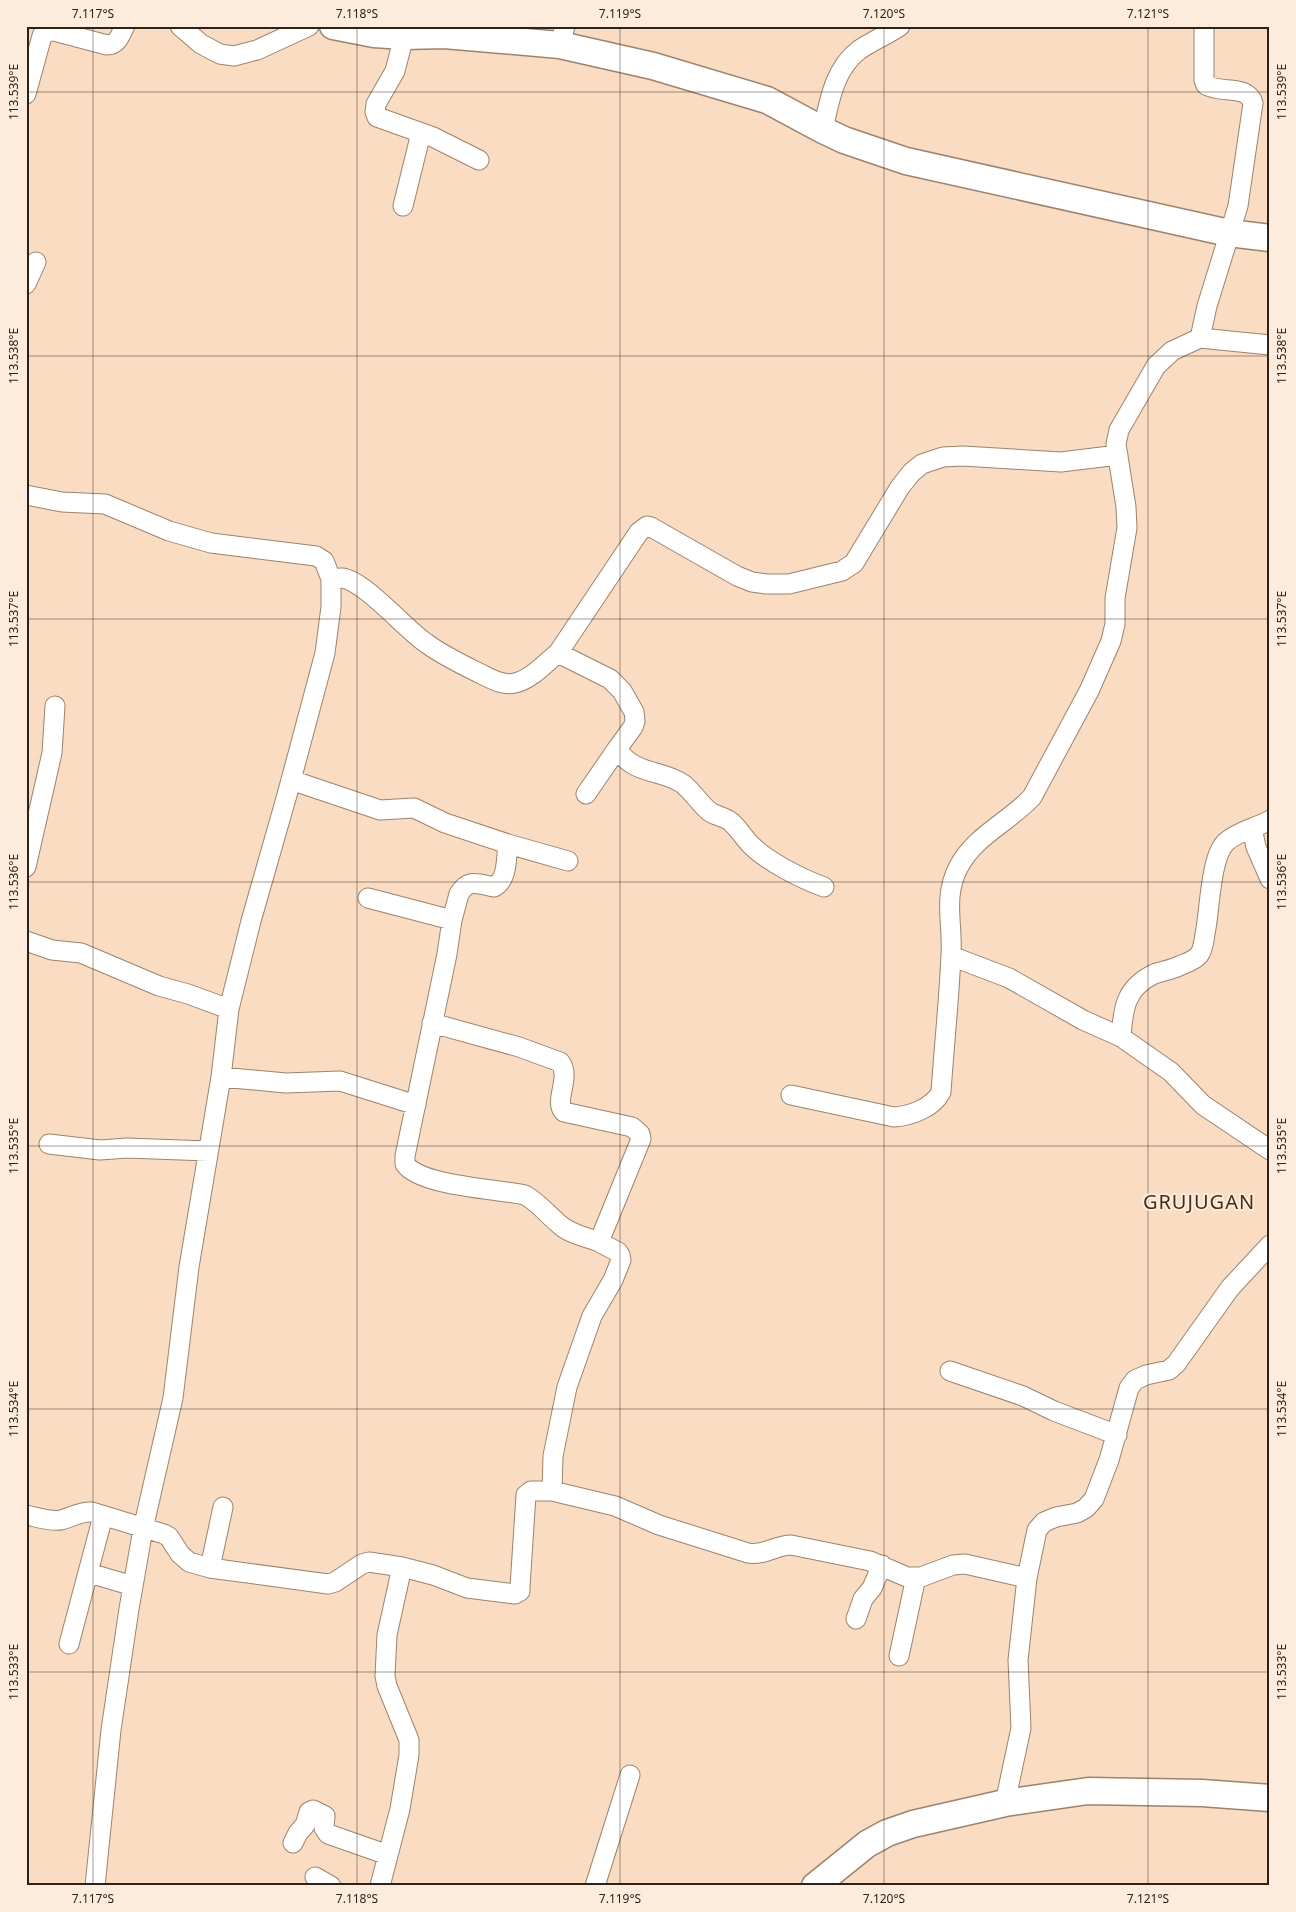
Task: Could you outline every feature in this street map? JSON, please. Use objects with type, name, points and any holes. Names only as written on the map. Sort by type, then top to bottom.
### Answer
[{"type":"street","points":[[26,94],[44,32],[54,31],[113,45],[125,26]]},
{"type":"street","points":[[180,26],[201,44],[220,54],[234,56],[257,50],[309,26]]},
{"type":"street","points":[[333,26],[375,30],[404,36],[563,36],[653,66],[766,100],[823,130],[868,149],[906,161],[1229,234],[1270,238]]},
{"type":"street","points":[[823,130],[829,102],[845,64],[859,50],[900,26]]},
{"type":"street","points":[[1200,338],[1207,306],[1238,206],[1253,103],[1251,96],[1244,92],[1212,89],[1206,85],[1204,26]]},
{"type":"street","points":[[404,36],[395,71],[376,104],[375,112],[377,117],[433,137],[479,160]]},
{"type":"street","points":[[403,206],[421,133]]},
{"type":"street","points":[[26,284],[36,262]]},
{"type":"street","points":[[791,1095],[894,1117],[918,1111],[937,1099],[940,1092],[951,956],[950,890],[958,868],[968,853],[991,829],[1025,805],[1032,797],[1089,691],[1111,641],[1115,624],[1115,598],[1127,528],[1126,507],[1116,444],[1118,430],[1156,366],[1172,351],[1200,338],[1270,345]]},
{"type":"street","points":[[331,579],[343,578],[351,580],[363,588],[424,643],[446,656],[503,683],[513,684],[531,676],[558,653],[642,528],[651,526],[737,576],[752,582],[789,584],[842,571],[854,563],[900,486],[922,464],[943,457],[963,456],[1061,462],[1119,461]]},
{"type":"street","points":[[26,495],[62,502],[105,504],[169,531],[210,543],[316,556],[324,561],[331,579],[331,607],[325,653],[251,921],[229,1009],[221,1077],[189,1267],[172,1398],[143,1529],[133,1586],[111,1730],[95,1886]]},
{"type":"street","points":[[558,653],[610,679],[622,691],[634,712],[635,721],[633,727],[586,794]]},
{"type":"street","points":[[26,866],[52,753],[55,706]]},
{"type":"street","points":[[617,748],[627,761],[651,773],[676,780],[684,785],[710,812],[729,821],[752,846],[798,877],[824,887]]},
{"type":"street","points":[[291,780],[380,810],[414,808],[445,822],[508,844],[568,861]]},
{"type":"street","points":[[1121,1037],[1124,1008],[1129,995],[1141,982],[1155,974],[1176,968],[1195,959],[1200,954],[1208,917],[1212,882],[1220,850],[1227,842],[1270,820]]},
{"type":"street","points":[[1252,828],[1256,847],[1270,879]]},
{"type":"street","points":[[508,844],[503,878],[499,884],[494,887],[472,883],[462,887],[459,894],[452,920],[447,954],[404,1156],[408,1169],[434,1180],[525,1195],[538,1202],[560,1226],[599,1242],[620,1255],[621,1260],[613,1280],[592,1316],[567,1387],[553,1456],[552,1491]]},
{"type":"street","points":[[368,898],[452,920]]},
{"type":"street","points":[[26,941],[52,950],[81,953],[159,986],[229,1009]]},
{"type":"street","points":[[951,956],[1009,978],[1083,1020],[1121,1037],[1171,1072],[1203,1105],[1270,1150]]},
{"type":"street","points":[[432,1023],[519,1047],[560,1062],[565,1071],[561,1109],[567,1113],[632,1127],[640,1134],[641,1139],[599,1242]]},
{"type":"street","points":[[221,1077],[286,1083],[340,1081],[416,1105]]},
{"type":"street","points":[[49,1144],[100,1150],[128,1148],[208,1151]]},
{"type":"street","points":[[1005,1803],[1021,1728],[1018,1660],[1027,1578],[1037,1530],[1044,1522],[1056,1517],[1077,1513],[1086,1508],[1094,1499],[1118,1435],[1125,1398],[1129,1388],[1135,1380],[1146,1375],[1169,1370],[1176,1364],[1230,1288],[1270,1245]]},
{"type":"street","points":[[950,1371],[1023,1396],[1054,1411],[1118,1435]]},
{"type":"street","points":[[26,1515],[50,1520],[60,1520],[86,1512],[103,1516],[164,1534],[169,1537],[180,1554],[189,1562],[210,1568],[328,1584],[335,1582],[362,1564],[370,1562],[402,1567],[433,1575],[467,1588],[509,1594],[518,1593],[520,1587],[526,1495],[531,1491],[552,1491],[615,1506],[659,1525],[748,1553],[759,1554],[783,1545],[791,1545],[870,1561],[907,1576],[916,1577],[964,1564],[1027,1578]]},
{"type":"street","points":[[210,1568],[223,1507]]},
{"type":"street","points":[[69,1644],[103,1516]]},
{"type":"street","points":[[856,1619],[863,1599],[872,1588],[882,1566]]},
{"type":"street","points":[[380,1886],[400,1809],[409,1755],[408,1740],[385,1676],[387,1635],[402,1567]]},
{"type":"street","points":[[89,1573],[133,1586]]},
{"type":"street","points":[[899,1656],[916,1577]]},
{"type":"street","points":[[595,1886],[630,1775]]},
{"type":"street","points":[[815,1886],[861,1848],[887,1833],[913,1824],[1005,1803],[1088,1791],[1202,1793],[1270,1798]]},
{"type":"street","points":[[293,1843],[298,1832],[305,1825],[309,1812],[313,1810],[325,1816],[324,1828],[328,1834],[388,1855]]},
{"type":"district","name":"GRUJUGAN","points":[[1199,1202]]}]
